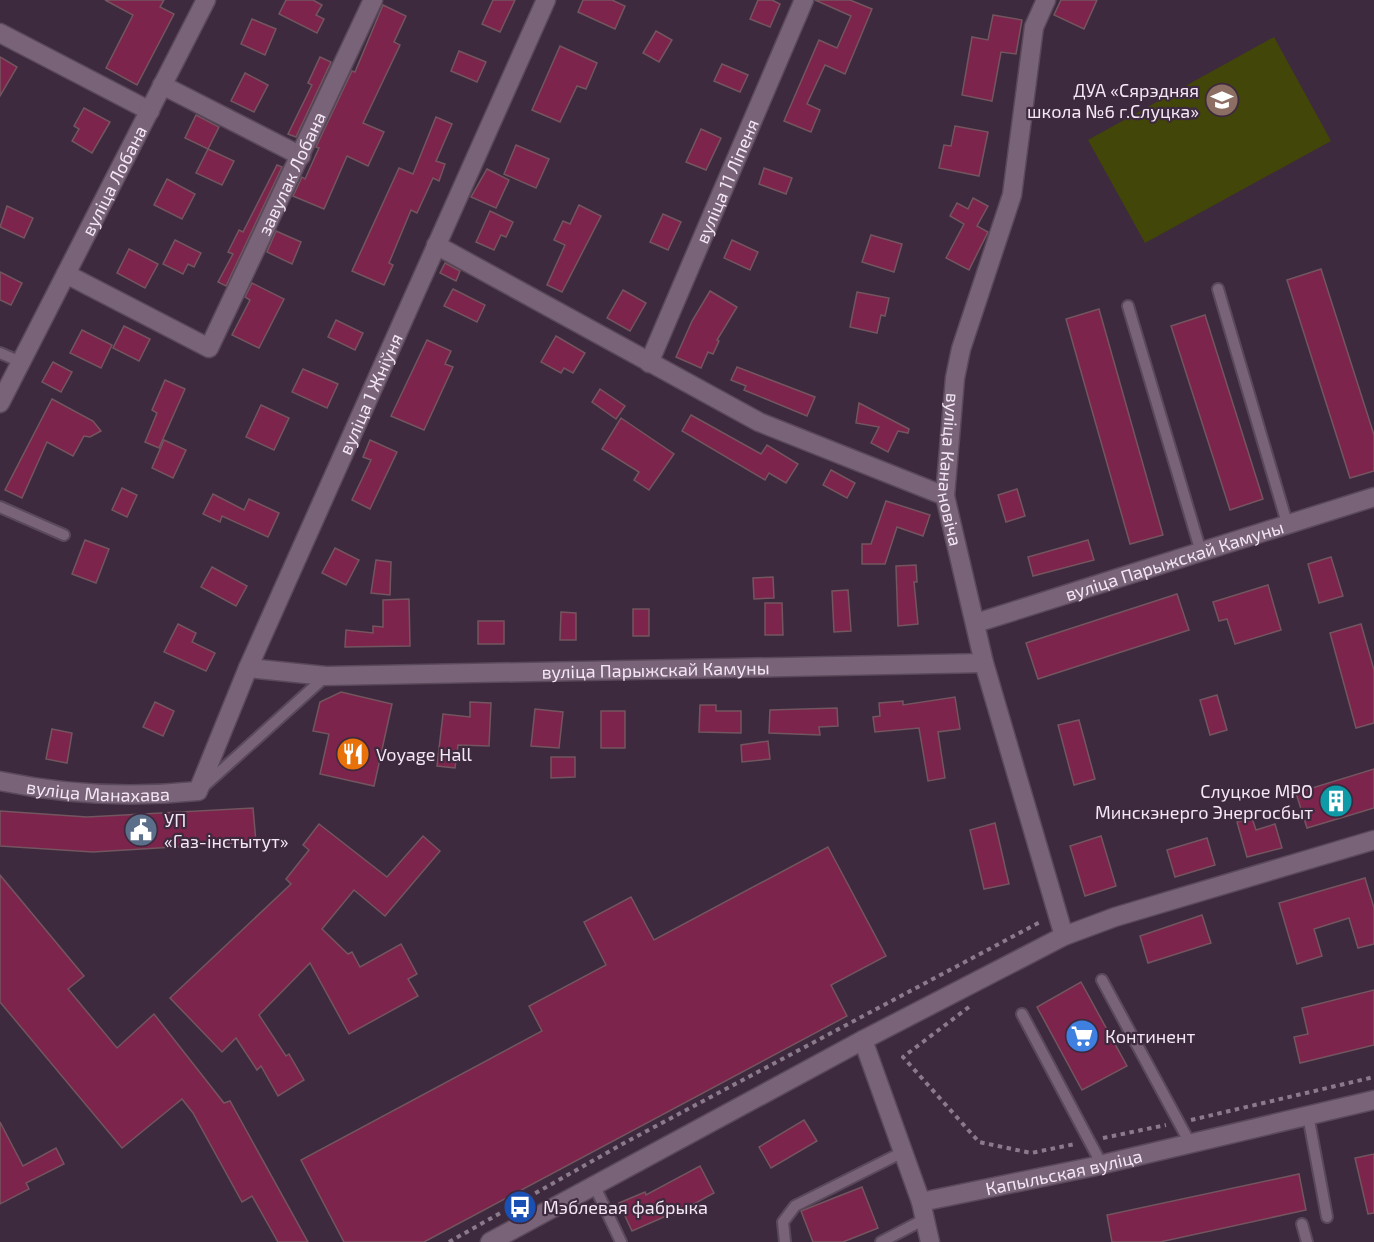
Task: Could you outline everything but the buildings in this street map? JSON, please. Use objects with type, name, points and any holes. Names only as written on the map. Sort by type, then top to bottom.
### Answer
[{"type":"street","name":"вуліца Лобана","points":[[0,404],[206,0]]},
{"type":"street","name":"завулак Лобана","points":[[66,274],[209,348],[373,0]]},
{"type":"street","name":"вуліца 1 Жніўня","points":[[198,791],[248,668],[546,0]]},
{"type":"street","name":"вуліца 11 Ліпеня","points":[[648,363],[804,0]]},
{"type":"street","name":"вуліца Канановіча","points":[[1046,0],[1034,27],[1012,195],[961,349],[955,378],[945,496],[984,663],[1064,936]]},
{"type":"street","points":[[0,33],[150,111]]},
{"type":"street","points":[[162,85],[301,156]]},
{"type":"street","points":[[436,245],[759,422],[945,496]]},
{"type":"street","name":"вуліца Парыжскай Камуны","points":[[976,623],[1374,497]]},
{"type":"street","name":"вуліца Парыжскай Камуны","points":[[248,668],[326,676],[984,663]]},
{"type":"street","name":"вуліца Манахава","points":[[0,781],[38,789],[94,795],[146,796],[198,791]]},
{"type":"street","points":[[501,1239],[863,1040],[1064,936],[1115,917],[1374,840]]},
{"type":"street","points":[[863,1040],[923,1211],[930,1242]]},
{"type":"street","name":"Капыльская вуліца","points":[[923,1211],[1102,1165],[1374,1100]]},
{"type":"lane","points":[[1218,289],[1287,523]]},
{"type":"lane","points":[[1128,306],[1201,552]]},
{"type":"lane","points":[[0,353],[21,362]]},
{"type":"lane","points":[[0,507],[64,535]]},
{"type":"lane","points":[[198,791],[326,676]]},
{"type":"lane","points":[[1102,980],[1191,1145]]},
{"type":"lane","points":[[1022,1014],[1102,1165]]},
{"type":"lane","points":[[1308,1115],[1327,1218]]},
{"type":"lane","points":[[785,1242],[783,1222],[795,1206],[903,1152]]},
{"type":"lane","points":[[594,1187],[621,1242]]},
{"type":"lane","points":[[881,1242],[923,1211]]},
{"type":"lane","points":[[1302,1224],[1307,1242]]},
{"type":"path","points":[[449,1242],[626,1142],[1042,921],[1039,910]]},
{"type":"path","points":[[974,1003],[903,1057],[979,1142],[1031,1153],[1374,1077]]},
{"type":"shaded area","points":[[1274,37],[1331,141],[1145,243],[1088,140]]},
{"type":"place","name":"ДУА «Сярэдняя школа №6 г.Слуцка»","points":[[1222,100]]},
{"type":"place","name":"Voyage Hall","points":[[353,754]]},
{"type":"place","name":"Слуцкое МРО Минскэнерго Энергосбыт","points":[[1336,801]]},
{"type":"place","name":"УП «Газ-інстытут»","points":[[141,830]]},
{"type":"place","name":"Континент","points":[[1082,1036]]},
{"type":"place","name":"Мэблевая фабрыка","points":[[520,1207]]}]
